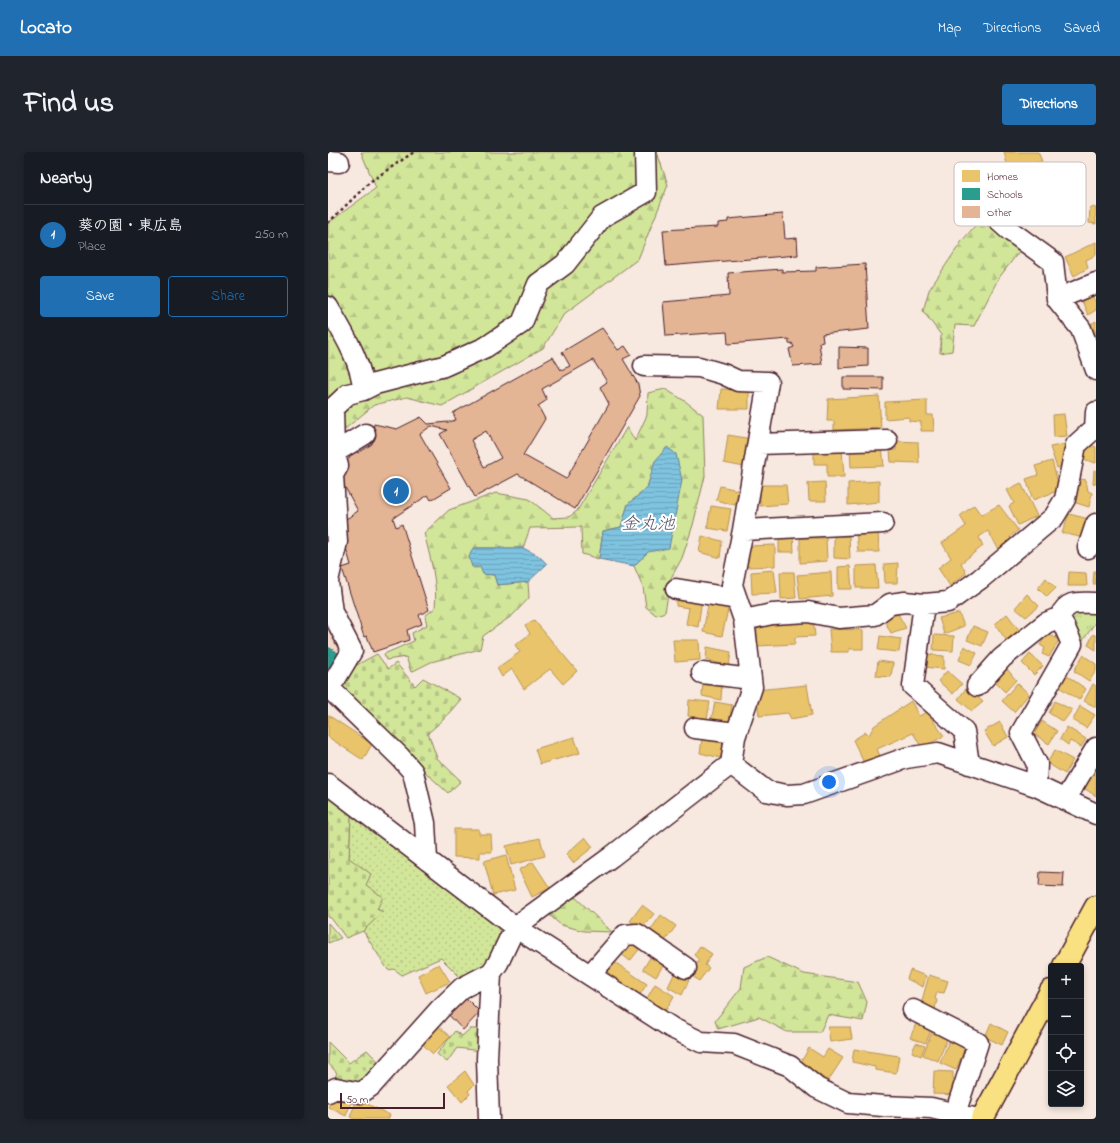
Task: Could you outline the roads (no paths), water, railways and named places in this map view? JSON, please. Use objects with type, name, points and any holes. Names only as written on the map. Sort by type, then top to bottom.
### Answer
[{"type":"main road","points":[[1066,963],[1096,907]]},
{"type":"main road","points":[[982,1119],[1048,997]]},
{"type":"street","points":[[427,860],[425,823],[413,772],[400,757],[328,687],[336,678],[352,651],[332,612],[328,582],[337,542],[333,475],[338,466],[334,453],[333,408],[348,394],[363,390],[375,384],[444,366],[486,347],[522,323],[538,284],[565,264],[602,217],[646,192],[645,152]]},
{"type":"street","points":[[1004,226],[1053,262],[1057,299],[1080,329],[1096,370]]},
{"type":"street","points":[[1057,299],[1096,283]]},
{"type":"street","points":[[328,307],[351,349],[363,382],[363,390]]},
{"type":"street","points":[[328,1092],[336,1088],[361,1093],[371,1086],[451,998],[462,988],[491,973],[498,963],[515,927],[611,857],[731,764],[736,733],[752,687],[744,620],[732,585],[743,530],[768,382],[738,381],[724,374],[699,366],[644,366]]},
{"type":"street","points":[[744,620],[772,614],[808,612],[840,618],[875,615],[890,604],[905,602],[924,604],[948,602],[980,579],[1054,517],[1064,499],[1076,445],[1096,423]]},
{"type":"street","points":[[334,453],[365,434]]},
{"type":"street","points":[[758,444],[887,440]]},
{"type":"street","points":[[743,530],[884,523]]},
{"type":"street","points":[[1088,548],[1096,524]]},
{"type":"street","points":[[676,588],[737,599]]},
{"type":"street","points":[[977,686],[1002,658],[1046,623],[1060,616],[1063,608],[1073,603],[1096,603]]},
{"type":"street","points":[[924,604],[913,686],[964,731],[969,764]]},
{"type":"street","points":[[1036,786],[1037,764],[1020,733],[1072,644],[1060,616]]},
{"type":"street","points":[[702,673],[751,679]]},
{"type":"street","points":[[695,728],[736,733]]},
{"type":"street","points":[[1066,800],[1096,748]]},
{"type":"street","points":[[731,764],[766,791],[787,795],[804,794],[919,755],[938,753],[1036,786],[1096,814]]},
{"type":"street","points":[[328,784],[515,927],[672,1028],[701,1042],[734,1044],[790,1066],[818,1088],[848,1103],[931,1108],[978,1119]]},
{"type":"street","points":[[590,975],[625,935],[637,934],[686,968]]},
{"type":"street","points":[[489,1119],[487,1059],[491,973]]},
{"type":"street","points":[[913,1010],[978,1043],[955,1114]]},
{"type":"water","name":"金丸池","points":[[667,447],[676,454],[682,480],[669,548],[648,552],[634,566],[599,559],[603,531],[621,527],[628,504],[647,488],[655,461]]},
{"type":"water","points":[[473,548],[523,548],[539,556],[547,564],[528,582],[497,585],[494,575],[483,574],[480,567],[472,567],[469,557]]},
{"type":"place","name":"葵の園・東広島","points":[[396,491]]}]
